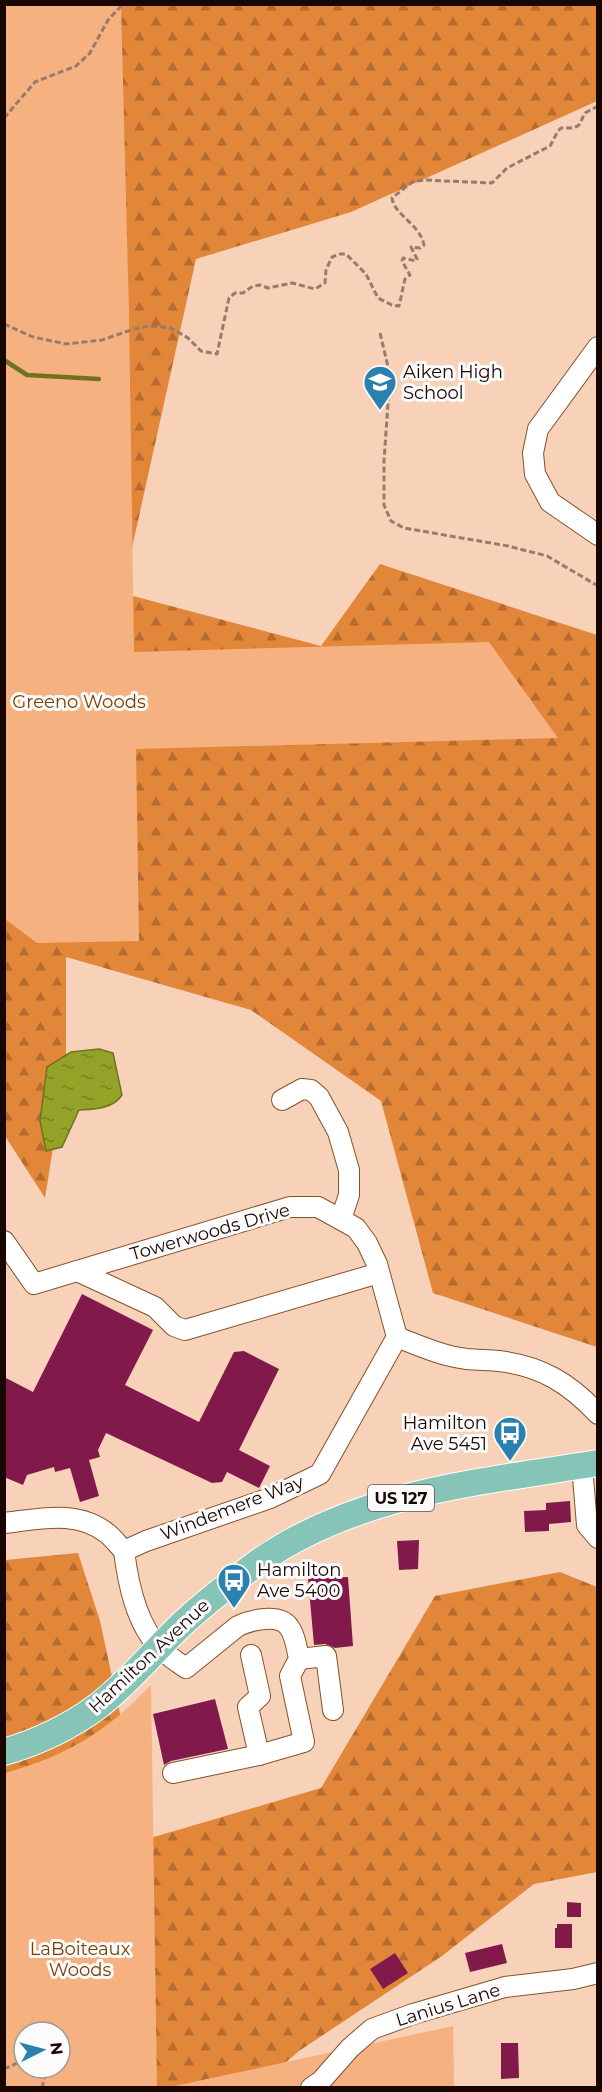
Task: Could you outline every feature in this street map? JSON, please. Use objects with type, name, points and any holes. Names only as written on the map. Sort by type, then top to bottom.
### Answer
[{"type":"main road","name":"Hamilton Avenue","points":[[4,1752],[39,1741],[70,1725],[98,1706],[210,1599],[296,1539],[385,1502],[439,1488],[590,1465]]},
{"type":"street","points":[[597,347],[538,429],[532,453],[535,474],[550,502],[597,535]]},
{"type":"street","points":[[282,1100],[302,1089],[311,1090],[320,1097],[338,1132],[349,1170],[350,1195],[341,1219]]},
{"type":"street","name":"Towerwoods Drive","points":[[5,1243],[34,1284],[290,1207],[318,1207],[356,1228],[367,1243],[379,1273],[397,1337]]},
{"type":"street","points":[[77,1271],[155,1307],[174,1326],[185,1330],[379,1273]]},
{"type":"street","points":[[397,1337],[442,1354],[527,1366],[554,1377],[580,1395],[597,1414]]},
{"type":"street","name":"Windemere Way","points":[[124,1551],[146,1540],[270,1498],[320,1474],[397,1337]]},
{"type":"street","points":[[590,1465],[587,1525],[597,1538]]},
{"type":"street","points":[[4,1523],[65,1517],[85,1520],[108,1534],[124,1551],[132,1599],[159,1647],[186,1668],[238,1626],[264,1620],[277,1620],[286,1623],[291,1630],[300,1659],[290,1676],[304,1742],[259,1755],[173,1773]]},
{"type":"street","points":[[251,1655],[260,1696],[248,1707],[259,1755]]},
{"type":"street","points":[[300,1659],[326,1656],[333,1710]]},
{"type":"street","name":"Lanius Lane","points":[[316,2084],[350,2048],[372,2029],[413,2014],[505,1987],[573,1979],[597,1973]]},
{"type":"path","points":[[4,118],[35,82],[76,66],[90,53],[108,20],[123,4]]},
{"type":"path","points":[[4,324],[33,336],[66,344],[102,340],[149,326],[171,328],[188,338],[201,351],[217,354],[229,298],[235,293],[243,293],[253,286],[260,285],[268,288],[292,284],[315,289],[325,283],[326,270],[332,257],[340,254],[346,254],[366,274],[378,298],[399,306],[405,279],[410,274],[402,261],[403,258],[416,261],[411,247],[420,248],[424,245],[422,236],[393,204],[392,198],[403,188],[418,181],[492,183],[507,168],[550,146],[561,128],[574,128],[579,125],[585,113],[597,106]]},
{"type":"path","points":[[380,333],[390,375],[384,461],[384,505],[391,521],[404,528],[508,546],[547,556],[597,586]]},
{"type":"green space","name":"Greeno Woods","points":[[5,4],[121,5],[129,313],[134,652],[489,642],[558,738],[136,749],[139,941],[37,943],[5,919]]},
{"type":"green space","points":[[4,5],[597,5],[597,101],[351,212],[196,259],[122,593],[321,646],[380,564],[597,635],[597,1347],[433,1293],[381,1101],[251,1010],[66,957],[66,1066],[45,1198],[5,1136]]},
{"type":"green space","points":[[78,1553],[100,1621],[147,1839],[321,1788],[435,1596],[560,1572],[597,1587],[597,1872],[534,1884],[442,1956],[299,2051],[257,2087],[5,2088],[5,1560]]},
{"type":"green space","name":"LaBoiteaux Woods","points":[[151,1685],[157,2087],[5,2087],[5,1773],[66,1750],[102,1729]]},
{"type":"green space","points":[[453,2026],[454,2087],[170,2087]]},
{"type":"water","points":[[99,1049],[113,1053],[122,1095],[108,1106],[79,1110],[62,1147],[46,1151],[40,1121],[47,1067],[71,1052]]},
{"type":"building","points":[[82,1294],[153,1330],[125,1385],[199,1422],[234,1352],[244,1351],[279,1369],[239,1450],[270,1466],[259,1488],[227,1472],[222,1482],[212,1483],[106,1433],[98,1450],[100,1457],[89,1460],[99,1496],[80,1502],[70,1468],[55,1472],[54,1467],[27,1475],[23,1485],[4,1477],[4,1377],[33,1392]]},
{"type":"building","points":[[570,1501],[571,1522],[549,1524],[549,1531],[525,1532],[524,1511],[546,1510],[546,1503]]},
{"type":"building","points":[[419,1540],[418,1569],[399,1570],[397,1541]]},
{"type":"building","points":[[348,1577],[353,1646],[335,1648],[325,1644],[314,1645],[308,1578]]},
{"type":"building","points":[[215,1699],[228,1749],[171,1761],[164,1765],[153,1714]]},
{"type":"building","points":[[567,1902],[581,1903],[581,1917],[567,1917]]},
{"type":"building","points":[[557,1924],[572,1924],[572,1948],[555,1948]]},
{"type":"building","points":[[502,1944],[507,1963],[470,1972],[465,1953]]},
{"type":"building","points":[[395,1953],[408,1973],[383,1989],[370,1969]]},
{"type":"building","points":[[501,2043],[518,2043],[519,2078],[501,2079]]},
{"type":"waterway","points":[[4,360],[27,375],[99,379]]},
{"type":"place","name":"Aiken High School","points":[[380,411]]},
{"type":"place","name":"Hamilton Ave 5451","points":[[510,1462]]},
{"type":"place","name":"Hamilton Ave 5400","points":[[234,1609]]}]
